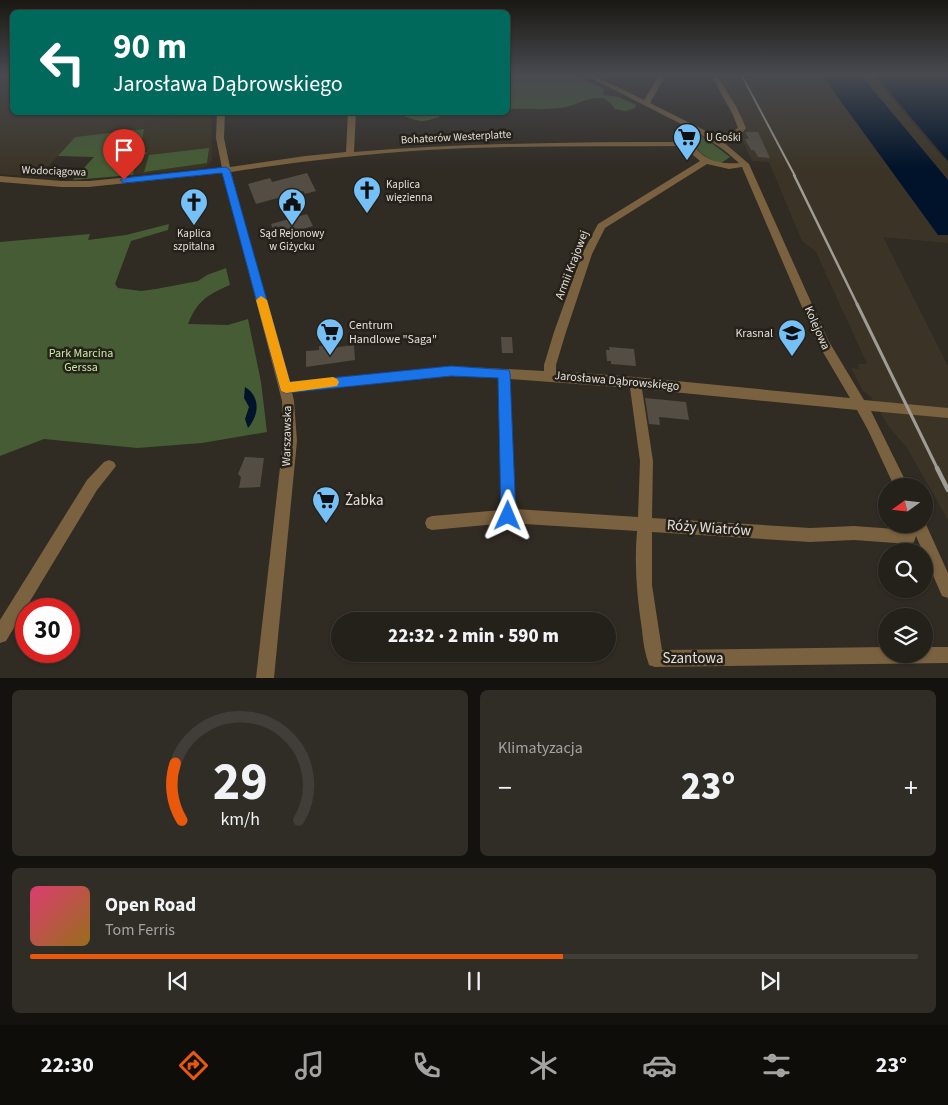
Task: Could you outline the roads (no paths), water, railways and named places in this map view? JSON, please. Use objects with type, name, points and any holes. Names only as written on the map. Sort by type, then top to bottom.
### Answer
[{"type":"street","points":[[651,106],[715,139],[744,164]]},
{"type":"street","points":[[715,139],[738,132],[742,128],[733,106]]},
{"type":"street","name":"Warszawska","points":[[220,115],[220,138],[226,170],[286,388],[290,441],[265,678]]},
{"type":"street","points":[[350,154],[352,115]]},
{"type":"street","points":[[696,129],[688,137],[688,144],[692,150],[707,160],[733,167],[744,164]]},
{"type":"street","name":"Bohaterów Westerplatte","points":[[226,170],[281,160],[350,154],[494,146],[688,144]]},
{"type":"street","name":"Armii Krajowej","points":[[550,376],[550,365],[560,332],[587,254],[601,226],[707,160]]},
{"type":"street","name":"Kolejowa","points":[[744,164],[823,342],[862,406],[897,478]]},
{"type":"street","name":"Wodociągowa","points":[[0,179],[74,184],[226,170]]},
{"type":"street","name":"Jarosława Dąbrowskiego","points":[[286,388],[451,371],[504,373],[635,382],[862,406],[948,413]]},
{"type":"street","points":[[504,373],[508,516]]},
{"type":"street","name":"Szantowa","points":[[635,382],[638,412],[645,442],[647,472],[642,560],[644,588],[655,659],[948,655]]},
{"type":"street","points":[[0,635],[92,485],[110,466]]},
{"type":"street","name":"Róży Wiatrów","points":[[432,523],[508,516],[810,535],[854,532],[909,537]]},
{"type":"street","points":[[922,533],[948,590]]},
{"type":"water","points":[[844,106],[886,106],[948,180],[948,235],[938,235]]},
{"type":"water","points":[[901,106],[948,106],[948,161]]},
{"type":"water","points":[[245,387],[254,396],[257,406],[252,423],[248,428],[245,419],[249,407],[244,398]]},
{"type":"railway","points":[[758,106],[795,176]]},
{"type":"railway","points":[[794,175],[858,306]]},
{"type":"railway","points":[[857,304],[938,470]]},
{"type":"railway","points":[[938,470],[948,490]]},
{"type":"place","name":"U Gośki","points":[[687,161]]},
{"type":"place","name":"Kaplica więzienna","points":[[367,214]]},
{"type":"place","name":"Kaplica szpitalna","points":[[194,226]]},
{"type":"place","name":"Sąd Rejonowy w Giżycku","points":[[292,226]]},
{"type":"place","name":"Centrum Handlowe \"Saga\"","points":[[330,356]]},
{"type":"place","name":"Krasnal","points":[[792,357]]},
{"type":"place","name":"Żabka","points":[[326,524]]},
{"type":"park label","name":"Park Marcina Gerssa","points":[[81,360]]}]
